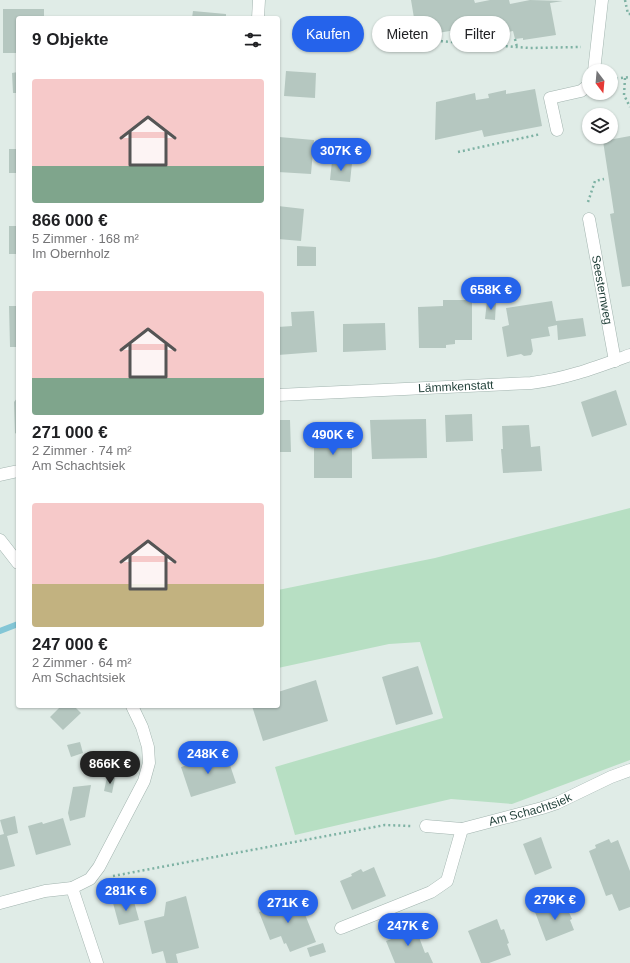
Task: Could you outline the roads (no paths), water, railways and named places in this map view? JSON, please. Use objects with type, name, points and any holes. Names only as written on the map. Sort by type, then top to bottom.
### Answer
[{"type":"street","points":[[258,16],[259,0]]},
{"type":"street","points":[[595,64],[602,0]]},
{"type":"street","points":[[557,130],[550,98],[582,91]]},
{"type":"street","name":"Seesternweg","points":[[589,219],[615,361]]},
{"type":"street","name":"Lämmkenstatt","points":[[280,395],[550,381],[570,376],[630,355]]},
{"type":"street","points":[[0,475],[16,471]]},
{"type":"street","points":[[0,540],[16,560]]},
{"type":"street","points":[[0,903],[45,891],[72,888],[90,880],[99,867],[144,781],[149,763],[148,747],[142,727],[133,708]]},
{"type":"street","name":"Am Schachtsiek","points":[[426,826],[462,829],[557,803],[611,777],[630,770]]},
{"type":"street","points":[[341,928],[431,892],[447,881],[462,829]]},
{"type":"street","points":[[72,888],[97,963]]},
{"type":"waterway","points":[[0,631],[16,625]]}]
